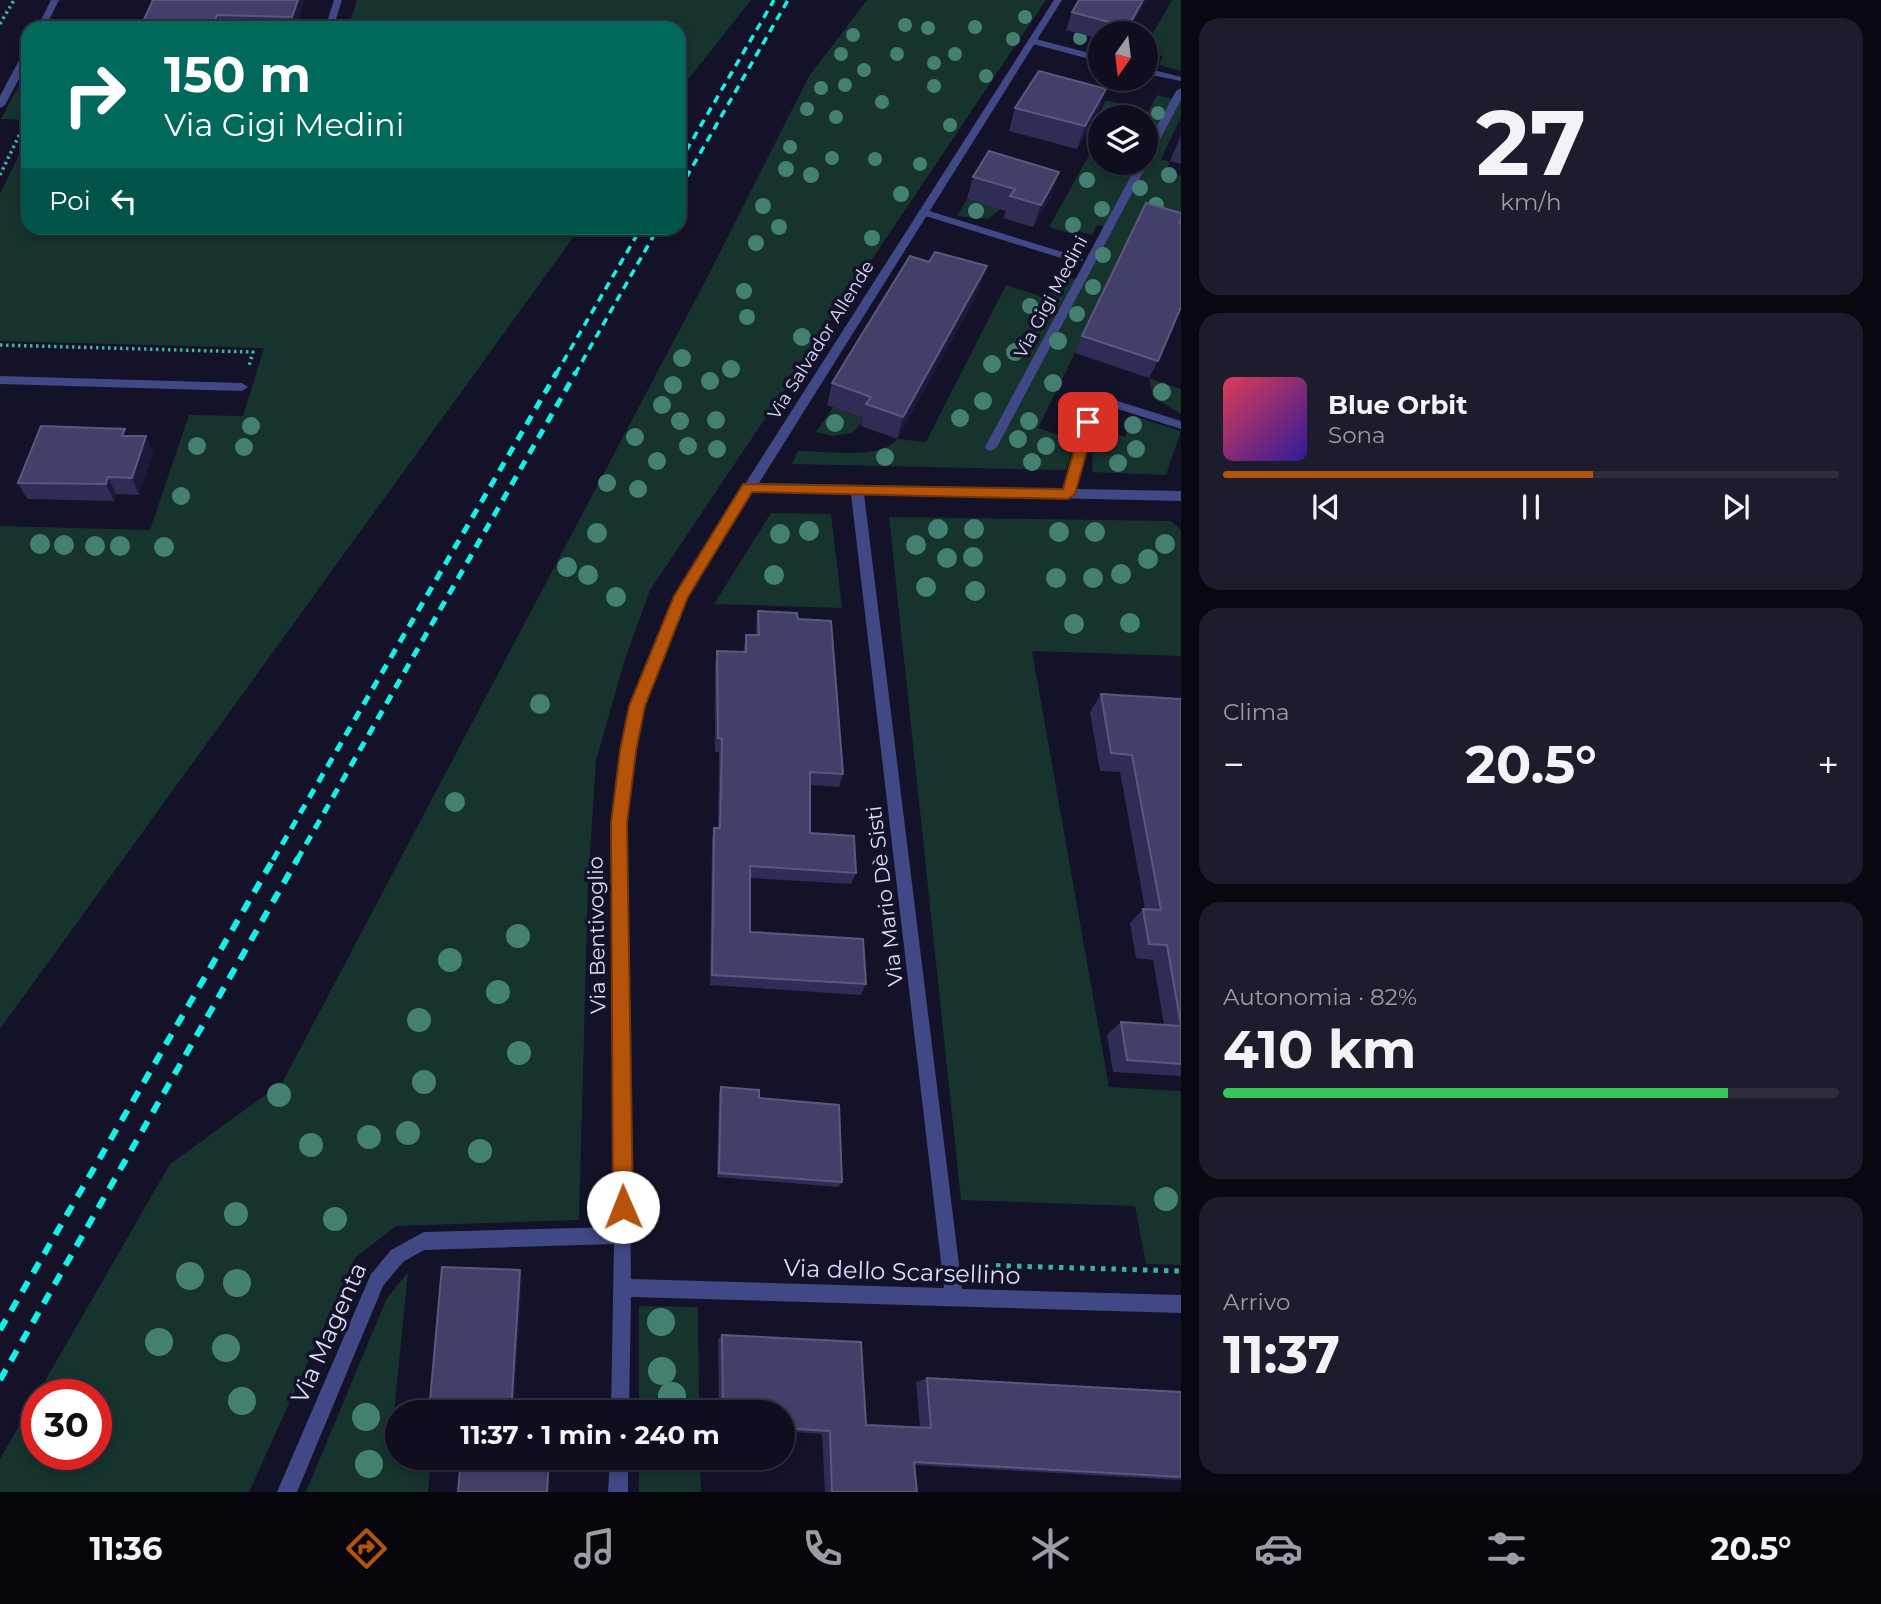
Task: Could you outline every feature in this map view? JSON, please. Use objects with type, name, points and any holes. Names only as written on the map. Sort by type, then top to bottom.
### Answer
[{"type":"street","points":[[44,21],[55,0]]},
{"type":"street","points":[[331,21],[338,0]]},
{"type":"street","name":"Via Salvador Allende","points":[[748,487],[1058,0]]},
{"type":"street","points":[[1032,41],[1088,56]]},
{"type":"street","points":[[0,105],[21,66]]},
{"type":"street","points":[[1158,74],[1178,79]]},
{"type":"street","points":[[1158,134],[1181,91]]},
{"type":"street","name":"Via Gigi Medini","points":[[991,447],[1137,175]]},
{"type":"street","points":[[923,212],[1078,260]]},
{"type":"street","points":[[0,380],[242,387]]},
{"type":"street","points":[[1068,494],[1095,398],[1181,425]]},
{"type":"street","points":[[748,487],[1181,496]]},
{"type":"street","name":"Via Bentivoglio","points":[[620,1400],[624,1235],[619,823],[628,751],[637,706],[666,628],[681,596],[748,487]]},
{"type":"street","name":"Via Mario Dè Sisti","points":[[858,489],[954,1297]]},
{"type":"street","name":"Via Magenta","points":[[287,1492],[377,1280],[389,1260],[403,1249],[424,1241],[624,1235]]},
{"type":"street","name":"Via dello Scarsellino","points":[[622,1288],[1181,1304]]},
{"type":"street","points":[[618,1492],[619,1470]]},
{"type":"path","points":[[0,24],[14,0]]},
{"type":"path","points":[[0,175],[21,132]]},
{"type":"path","points":[[0,345],[253,352],[242,387]]},
{"type":"path","points":[[950,1265],[1181,1271]]},
{"type":"green space","points":[[357,0],[751,0],[686,82],[686,21],[350,21]]},
{"type":"green space","points":[[867,0],[1046,0],[650,590],[625,659],[596,761],[588,885],[579,1220],[396,1226],[355,1258],[249,1492],[0,1492],[0,1459],[21,1423],[21,1470],[112,1470],[112,1379],[46,1379],[170,1164],[282,1083],[708,276],[809,76]]},
{"type":"green space","points":[[1172,0],[1181,0],[1181,71],[1159,65],[1163,56],[1158,55],[1158,24]]},
{"type":"green space","points":[[21,82],[21,120],[1,119]]},
{"type":"green space","points":[[1181,91],[1181,117],[1161,159],[1170,162],[1166,172],[1181,176],[1181,229],[1080,343],[1038,428],[1075,441],[1066,470],[792,464],[798,451],[866,452],[890,446],[897,439],[926,442],[1006,285],[1046,298],[1059,274],[1079,281],[1107,228],[1097,225],[1092,235],[1078,231],[1075,235],[1049,227],[1088,157],[1088,175],[1158,175],[1158,105],[1152,105],[1157,95],[1176,100]]},
{"type":"green space","points":[[1106,100],[1124,105],[1104,105]]},
{"type":"green space","points":[[21,150],[21,235],[575,235],[0,1029],[0,526],[150,530],[189,415],[243,416],[264,348],[0,341],[0,194]]},
{"type":"green space","points":[[967,199],[1001,209],[988,219],[957,216]]},
{"type":"green space","points":[[1149,378],[1181,389],[1181,414],[1153,397]]},
{"type":"green space","points":[[833,407],[865,419],[852,433],[832,436],[816,432]]},
{"type":"green space","points":[[1133,416],[1181,431],[1166,475],[1092,472],[1093,443],[1100,429],[1125,437]]},
{"type":"green space","points":[[771,513],[831,514],[842,608],[714,604]]},
{"type":"green space","points":[[889,517],[1171,521],[1181,530],[1181,656],[1032,651],[1109,1087],[1181,1091],[1181,1265],[1146,1264],[1135,1206],[961,1200]]},
{"type":"green space","points":[[408,1272],[395,1400],[385,1400],[385,1470],[430,1470],[428,1492],[306,1492],[386,1300]]},
{"type":"green space","points":[[639,1306],[698,1307],[699,1400],[639,1400]]},
{"type":"green space","points":[[639,1470],[700,1470],[701,1492],[639,1492]]},
{"type":"building","points":[[153,0],[298,0],[292,17],[217,15],[215,21],[143,21]]},
{"type":"building","points":[[1079,0],[1143,0],[1131,21],[1106,21],[1072,12]]},
{"type":"building","points":[[1039,71],[1088,84],[1088,91],[1105,91],[1097,105],[1088,105],[1088,121],[1085,126],[1015,108]]},
{"type":"building","points":[[989,151],[1059,172],[1041,205],[1010,196],[1015,189],[973,177]]},
{"type":"building","points":[[1146,203],[1181,213],[1181,307],[1158,361],[1082,336]]},
{"type":"building","points":[[935,252],[987,266],[903,417],[866,404],[871,397],[832,383],[910,256],[929,262]]},
{"type":"building","points":[[41,426],[125,429],[122,436],[146,436],[132,478],[108,477],[106,484],[18,483]]},
{"type":"building","points":[[758,611],[797,613],[798,619],[831,621],[843,774],[810,772],[810,833],[854,836],[856,873],[750,866],[750,932],[863,939],[866,984],[712,975],[714,828],[720,828],[722,739],[718,738],[717,651],[746,652],[746,635],[759,635]]},
{"type":"building","points":[[1101,694],[1181,699],[1181,1025],[1167,945],[1149,944],[1143,909],[1161,910],[1132,755],[1111,753]]},
{"type":"building","points":[[1121,1022],[1181,1026],[1181,1064],[1127,1060]]},
{"type":"building","points":[[721,1087],[759,1090],[759,1098],[839,1105],[842,1182],[719,1173]]},
{"type":"building","points":[[442,1267],[520,1270],[512,1400],[430,1400]]},
{"type":"building","points":[[722,1335],[861,1342],[866,1425],[931,1428],[927,1378],[1181,1392],[1181,1477],[914,1462],[917,1492],[832,1492],[830,1431],[795,1429],[795,1400],[723,1400]]},
{"type":"building","points":[[460,1470],[548,1470],[547,1492],[458,1492]]},
{"type":"railway","points":[[686,151],[774,0]]},
{"type":"railway","points":[[686,178],[788,0]]},
{"type":"railway","points":[[556,374],[637,235]]},
{"type":"railway","points":[[575,374],[654,235]]},
{"type":"railway","points":[[273,860],[557,372]]},
{"type":"railway","points":[[297,860],[576,372]]},
{"type":"railway","points":[[0,1330],[274,858]]},
{"type":"railway","points":[[0,1380],[298,858]]},
{"type":"route","points":[[623,1207],[619,823],[637,706],[659,645],[681,596],[748,487],[1068,494],[1088,422]]}]
